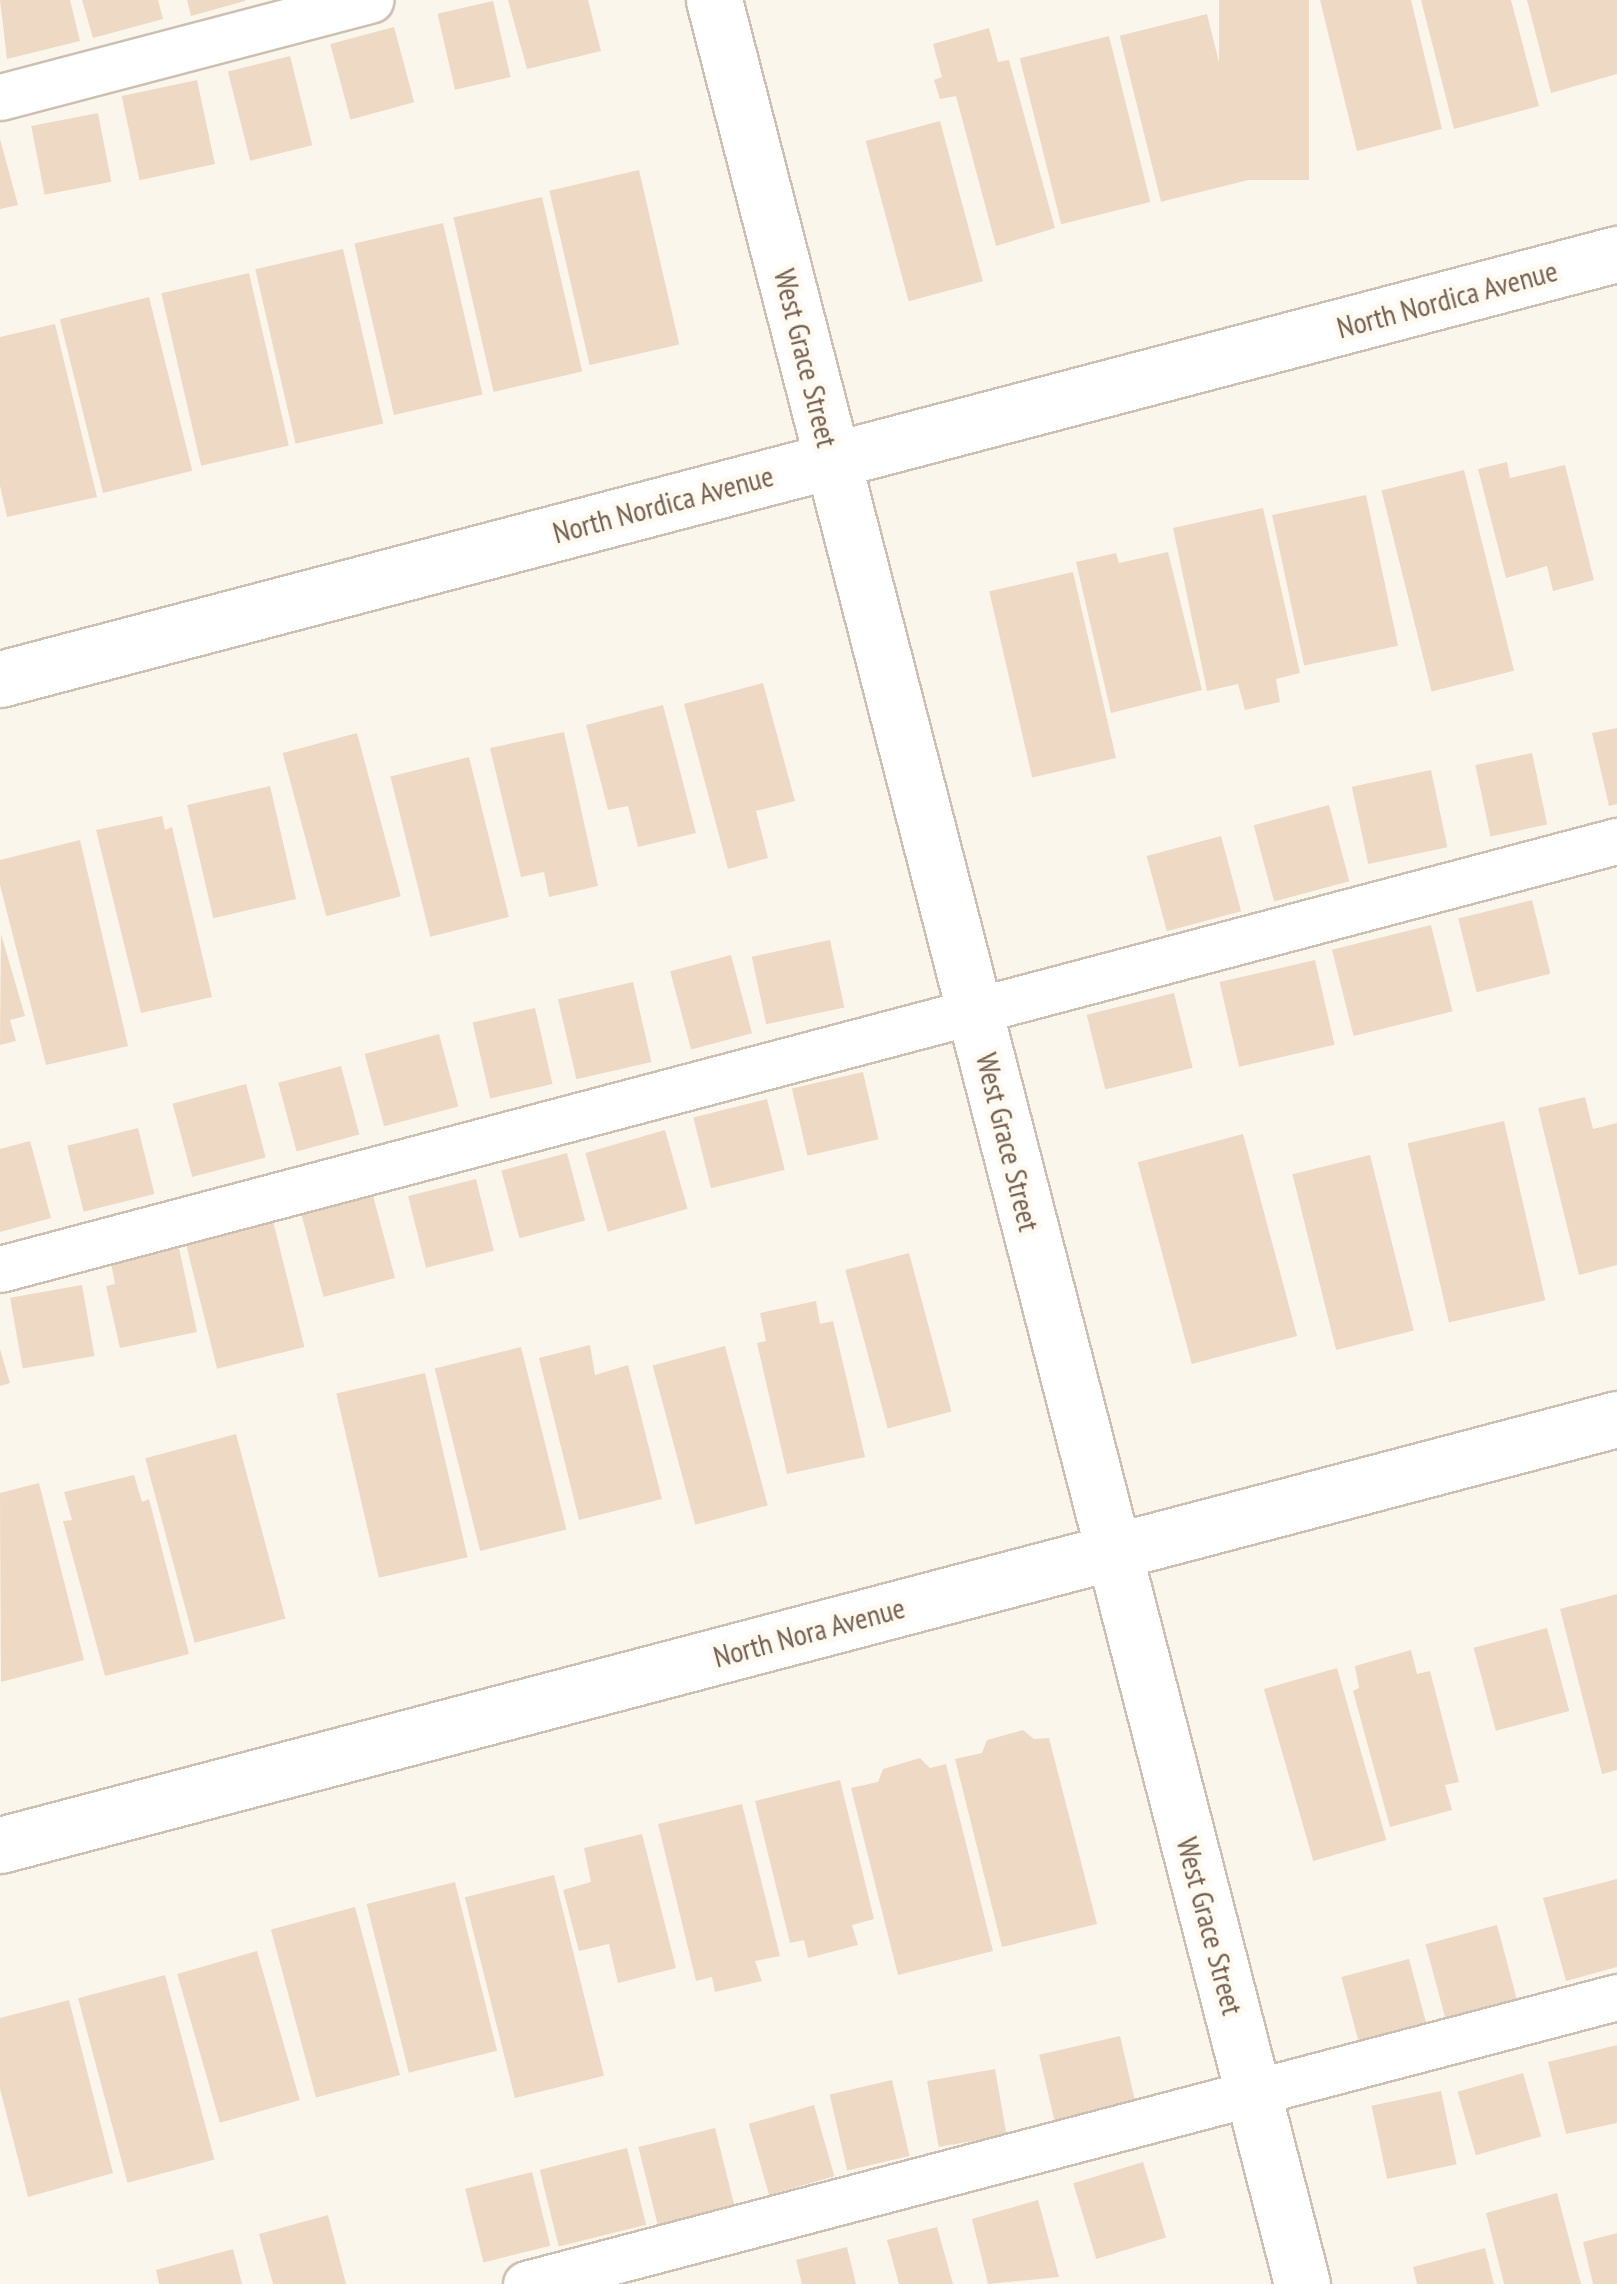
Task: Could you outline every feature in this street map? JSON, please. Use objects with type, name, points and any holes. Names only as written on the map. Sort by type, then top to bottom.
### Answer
[{"type":"street","name":"West Grace Street","points":[[714,0],[1302,2284]]},
{"type":"street","name":"North Nordica Avenue","points":[[0,678],[1617,254]]},
{"type":"street","name":"North Nora Avenue","points":[[0,1845],[1617,1419]]},
{"type":"lane","points":[[0,97],[370,0]]},
{"type":"lane","points":[[0,1270],[1617,841]]},
{"type":"lane","points":[[526,2284],[1617,1997]]},
{"type":"building","points":[[0,0],[70,0],[80,41],[7,59]]},
{"type":"building","points":[[82,0],[158,0],[163,19],[93,38]]},
{"type":"building","points":[[187,0],[245,0],[245,1],[191,16]]},
{"type":"building","points":[[508,0],[588,0],[601,51],[527,69]]},
{"type":"building","points":[[1219,0],[1309,0],[1309,180],[1219,180]]},
{"type":"building","points":[[1320,0],[1411,0],[1442,129],[1357,151]]},
{"type":"building","points":[[1421,0],[1511,0],[1539,106],[1454,129]]},
{"type":"building","points":[[1527,0],[1617,0],[1617,74],[1551,93]]},
{"type":"building","points":[[493,1],[511,77],[455,90],[437,14]]},
{"type":"building","points":[[1207,14],[1248,180],[1161,202],[1120,36]]},
{"type":"building","points":[[394,27],[414,102],[350,119],[330,44]]},
{"type":"building","points":[[989,28],[998,62],[1009,60],[1055,228],[996,246],[956,96],[940,99],[934,80],[942,77],[933,44]]},
{"type":"building","points":[[1109,36],[1150,202],[1061,224],[1020,58]]},
{"type":"building","points":[[290,56],[312,145],[250,161],[228,71]]},
{"type":"building","points":[[197,80],[215,164],[140,180],[122,96]]},
{"type":"building","points":[[98,113],[111,182],[45,195],[31,126]]},
{"type":"building","points":[[940,121],[983,281],[909,301],[866,141]]},
{"type":"building","points":[[0,139],[18,205],[0,209]]},
{"type":"building","points":[[639,170],[679,344],[590,365],[549,191]]},
{"type":"building","points":[[542,197],[582,371],[494,392],[453,217]]},
{"type":"building","points":[[443,223],[483,394],[394,415],[354,243]]},
{"type":"building","points":[[343,249],[383,423],[296,444],[255,269]]},
{"type":"building","points":[[249,273],[289,445],[201,466],[161,293]]},
{"type":"building","points":[[149,297],[192,471],[103,493],[60,319]]},
{"type":"building","points":[[55,324],[97,497],[7,517],[0,486],[0,337]]},
{"type":"building","points":[[1507,462],[1510,478],[1565,465],[1594,580],[1553,591],[1547,566],[1506,578],[1478,469]]},
{"type":"building","points":[[1464,470],[1514,671],[1432,691],[1382,491]]},
{"type":"building","points":[[1366,495],[1398,646],[1304,666],[1272,515]]},
{"type":"building","points":[[1263,508],[1300,673],[1276,679],[1280,702],[1245,710],[1238,684],[1207,691],[1173,528]]},
{"type":"building","points":[[1168,552],[1202,690],[1111,713],[1076,562],[1116,553],[1119,563]]},
{"type":"building","points":[[1073,572],[1116,758],[1032,777],[989,591]]},
{"type":"building","points":[[763,683],[795,801],[756,811],[768,858],[728,869],[684,704]]},
{"type":"building","points":[[663,705],[696,833],[638,847],[628,806],[608,810],[586,725]]},
{"type":"building","points":[[1617,728],[1617,804],[1609,806],[1592,733]]},
{"type":"building","points":[[564,732],[598,886],[549,897],[544,872],[521,877],[490,748]]},
{"type":"building","points":[[357,733],[401,896],[326,916],[283,753]]},
{"type":"building","points":[[1532,753],[1547,824],[1490,836],[1475,765]]},
{"type":"building","points":[[469,757],[509,917],[430,937],[390,777]]},
{"type":"building","points":[[1431,770],[1447,847],[1368,864],[1352,787]]},
{"type":"building","points":[[270,786],[296,899],[213,918],[187,805]]},
{"type":"building","points":[[1329,805],[1349,881],[1274,901],[1254,825]]},
{"type":"building","points":[[162,816],[165,830],[172,827],[212,997],[141,1013],[96,830]]},
{"type":"building","points":[[1221,836],[1241,911],[1167,931],[1147,856]]},
{"type":"building","points":[[80,840],[128,1046],[46,1065],[0,885],[0,860]]},
{"type":"building","points":[[1532,900],[1550,974],[1477,992],[1458,918]]},
{"type":"building","points":[[1431,925],[1453,1011],[1354,1036],[1332,950]]},
{"type":"building","points":[[1,934],[25,1016],[10,1020],[16,1041],[0,1045]]},
{"type":"building","points":[[830,940],[844,1007],[766,1024],[752,957]]},
{"type":"building","points":[[731,955],[752,1033],[691,1050],[670,971]]},
{"type":"building","points":[[1315,960],[1335,1045],[1239,1067],[1220,982]]},
{"type":"building","points":[[633,982],[651,1062],[576,1079],[558,999]]},
{"type":"building","points":[[1174,993],[1193,1068],[1105,1089],[1087,1015]]},
{"type":"building","points":[[535,1008],[553,1084],[490,1098],[473,1022]]},
{"type":"building","points":[[439,1034],[458,1106],[384,1126],[365,1054]]},
{"type":"building","points":[[341,1066],[359,1135],[297,1151],[278,1083]]},
{"type":"building","points":[[863,1072],[879,1139],[807,1156],[792,1088]]},
{"type":"building","points":[[246,1084],[266,1157],[192,1177],[173,1104]]},
{"type":"building","points":[[1585,1097],[1593,1129],[1617,1123],[1617,1265],[1579,1275],[1538,1108]]},
{"type":"building","points":[[767,1099],[785,1170],[711,1188],[693,1117]]},
{"type":"building","points":[[1504,1121],[1545,1300],[1449,1323],[1408,1143]]},
{"type":"building","points":[[138,1128],[154,1194],[84,1212],[67,1146]]},
{"type":"building","points":[[665,1130],[688,1209],[608,1232],[585,1153]]},
{"type":"building","points":[[1243,1134],[1297,1336],[1192,1364],[1138,1162]]},
{"type":"building","points":[[30,1141],[51,1218],[0,1232],[0,1149]]},
{"type":"building","points":[[567,1153],[585,1221],[519,1238],[501,1171]]},
{"type":"building","points":[[1370,1155],[1414,1331],[1336,1350],[1292,1174]]},
{"type":"building","points":[[476,1179],[494,1251],[426,1268],[408,1196]]},
{"type":"building","points":[[372,1192],[395,1278],[324,1297],[301,1211]]},
{"type":"building","points":[[272,1217],[304,1347],[217,1369],[185,1239]]},
{"type":"building","points":[[179,1248],[197,1332],[120,1348],[106,1286],[115,1284],[111,1263]]},
{"type":"building","points":[[909,1253],[951,1411],[888,1428],[845,1270]]},
{"type":"building","points":[[82,1285],[95,1356],[23,1369],[10,1298]]},
{"type":"building","points":[[816,1301],[820,1324],[833,1321],[865,1457],[787,1474],[757,1343],[766,1341],[760,1313]]},
{"type":"building","points":[[590,1345],[595,1375],[628,1365],[662,1499],[579,1520],[539,1358]]},
{"type":"building","points":[[725,1346],[768,1505],[695,1525],[653,1365]]},
{"type":"building","points":[[521,1347],[566,1529],[480,1551],[435,1369]]},
{"type":"building","points":[[0,1349],[10,1383],[0,1386]]},
{"type":"building","points":[[425,1373],[468,1557],[379,1578],[336,1393]]},
{"type":"building","points":[[236,1434],[285,1618],[195,1643],[145,1458]]},
{"type":"building","points":[[134,1475],[142,1502],[149,1499],[189,1654],[105,1676],[63,1521],[72,1520],[64,1492]]},
{"type":"building","points":[[39,1483],[84,1660],[1,1682],[0,1493]]},
{"type":"building","points":[[1617,1594],[1617,1770],[1602,1774],[1560,1609]]},
{"type":"building","points":[[1547,1628],[1569,1711],[1496,1731],[1474,1648]]},
{"type":"building","points":[[1411,1650],[1417,1674],[1430,1671],[1459,1782],[1445,1785],[1452,1810],[1390,1827],[1353,1691],[1359,1688],[1355,1666]]},
{"type":"building","points":[[1337,1668],[1386,1840],[1313,1861],[1264,1689]]},
{"type":"building","points":[[1023,1730],[1034,1739],[1049,1738],[1097,1924],[1002,1947],[955,1759],[982,1753],[987,1740]]},
{"type":"building","points":[[920,1758],[930,1768],[946,1764],[993,1951],[898,1975],[851,1788],[878,1782],[883,1769]]},
{"type":"building","points":[[840,1780],[874,1919],[852,1925],[858,1945],[808,1958],[804,1940],[790,1943],[755,1801]]},
{"type":"building","points":[[742,1804],[780,1956],[755,1961],[762,1981],[715,1992],[712,1977],[696,1981],[658,1824]]},
{"type":"building","points":[[642,1834],[676,1968],[618,1983],[609,1944],[579,1951],[563,1890],[591,1882],[584,1848]]},
{"type":"building","points":[[554,1875],[604,2076],[515,2098],[465,1897]]},
{"type":"building","points":[[1617,1879],[1617,1967],[1566,1981],[1543,1898]]},
{"type":"building","points":[[455,1882],[497,2051],[409,2073],[367,1904]]},
{"type":"building","points":[[355,1907],[400,2075],[316,2098],[271,1930]]},
{"type":"building","points":[[1497,1925],[1517,2001],[1446,2020],[1426,1944]]},
{"type":"building","points":[[257,1951],[300,2100],[220,2123],[177,1974]]},
{"type":"building","points":[[1409,1959],[1427,2027],[1360,2045],[1341,1977]]},
{"type":"building","points":[[165,1975],[214,2159],[128,2183],[78,1998]]},
{"type":"building","points":[[69,2000],[113,2173],[28,2197],[0,2089],[0,2018]]},
{"type":"building","points":[[1120,2036],[1137,2108],[1056,2127],[1039,2055]]},
{"type":"building","points":[[1617,2045],[1617,2123],[1566,2134],[1548,2062]]},
{"type":"building","points":[[995,2069],[1007,2135],[939,2147],[927,2081]]},
{"type":"building","points":[[1523,2073],[1541,2136],[1476,2155],[1458,2092]]},
{"type":"building","points":[[892,2080],[910,2156],[847,2170],[830,2094]]},
{"type":"building","points":[[1441,2091],[1457,2164],[1387,2179],[1372,2106]]},
{"type":"building","points":[[814,2105],[834,2176],[769,2195],[749,2124]]},
{"type":"building","points":[[715,2128],[735,2207],[658,2226],[638,2147]]},
{"type":"building","points":[[627,2148],[646,2225],[559,2246],[540,2170]]},
{"type":"building","points":[[1143,2162],[1166,2238],[1096,2259],[1073,2183]]},
{"type":"building","points":[[532,2172],[550,2246],[483,2262],[465,2189]]},
{"type":"building","points":[[1557,2193],[1581,2284],[1504,2284],[1486,2213]]},
{"type":"building","points":[[1038,2200],[1059,2277],[988,2284],[972,2219]]},
{"type":"building","points":[[328,2215],[346,2284],[273,2284],[259,2234]]},
{"type":"building","points":[[937,2227],[953,2284],[899,2284],[887,2240]]},
{"type":"building","points":[[1617,2233],[1617,2284],[1593,2284],[1583,2242]]},
{"type":"building","points":[[847,2247],[856,2284],[802,2284],[796,2260]]},
{"type":"building","points":[[1485,2248],[1494,2284],[1417,2284],[1413,2267]]},
{"type":"building","points":[[233,2249],[242,2284],[159,2284],[156,2270]]}]
